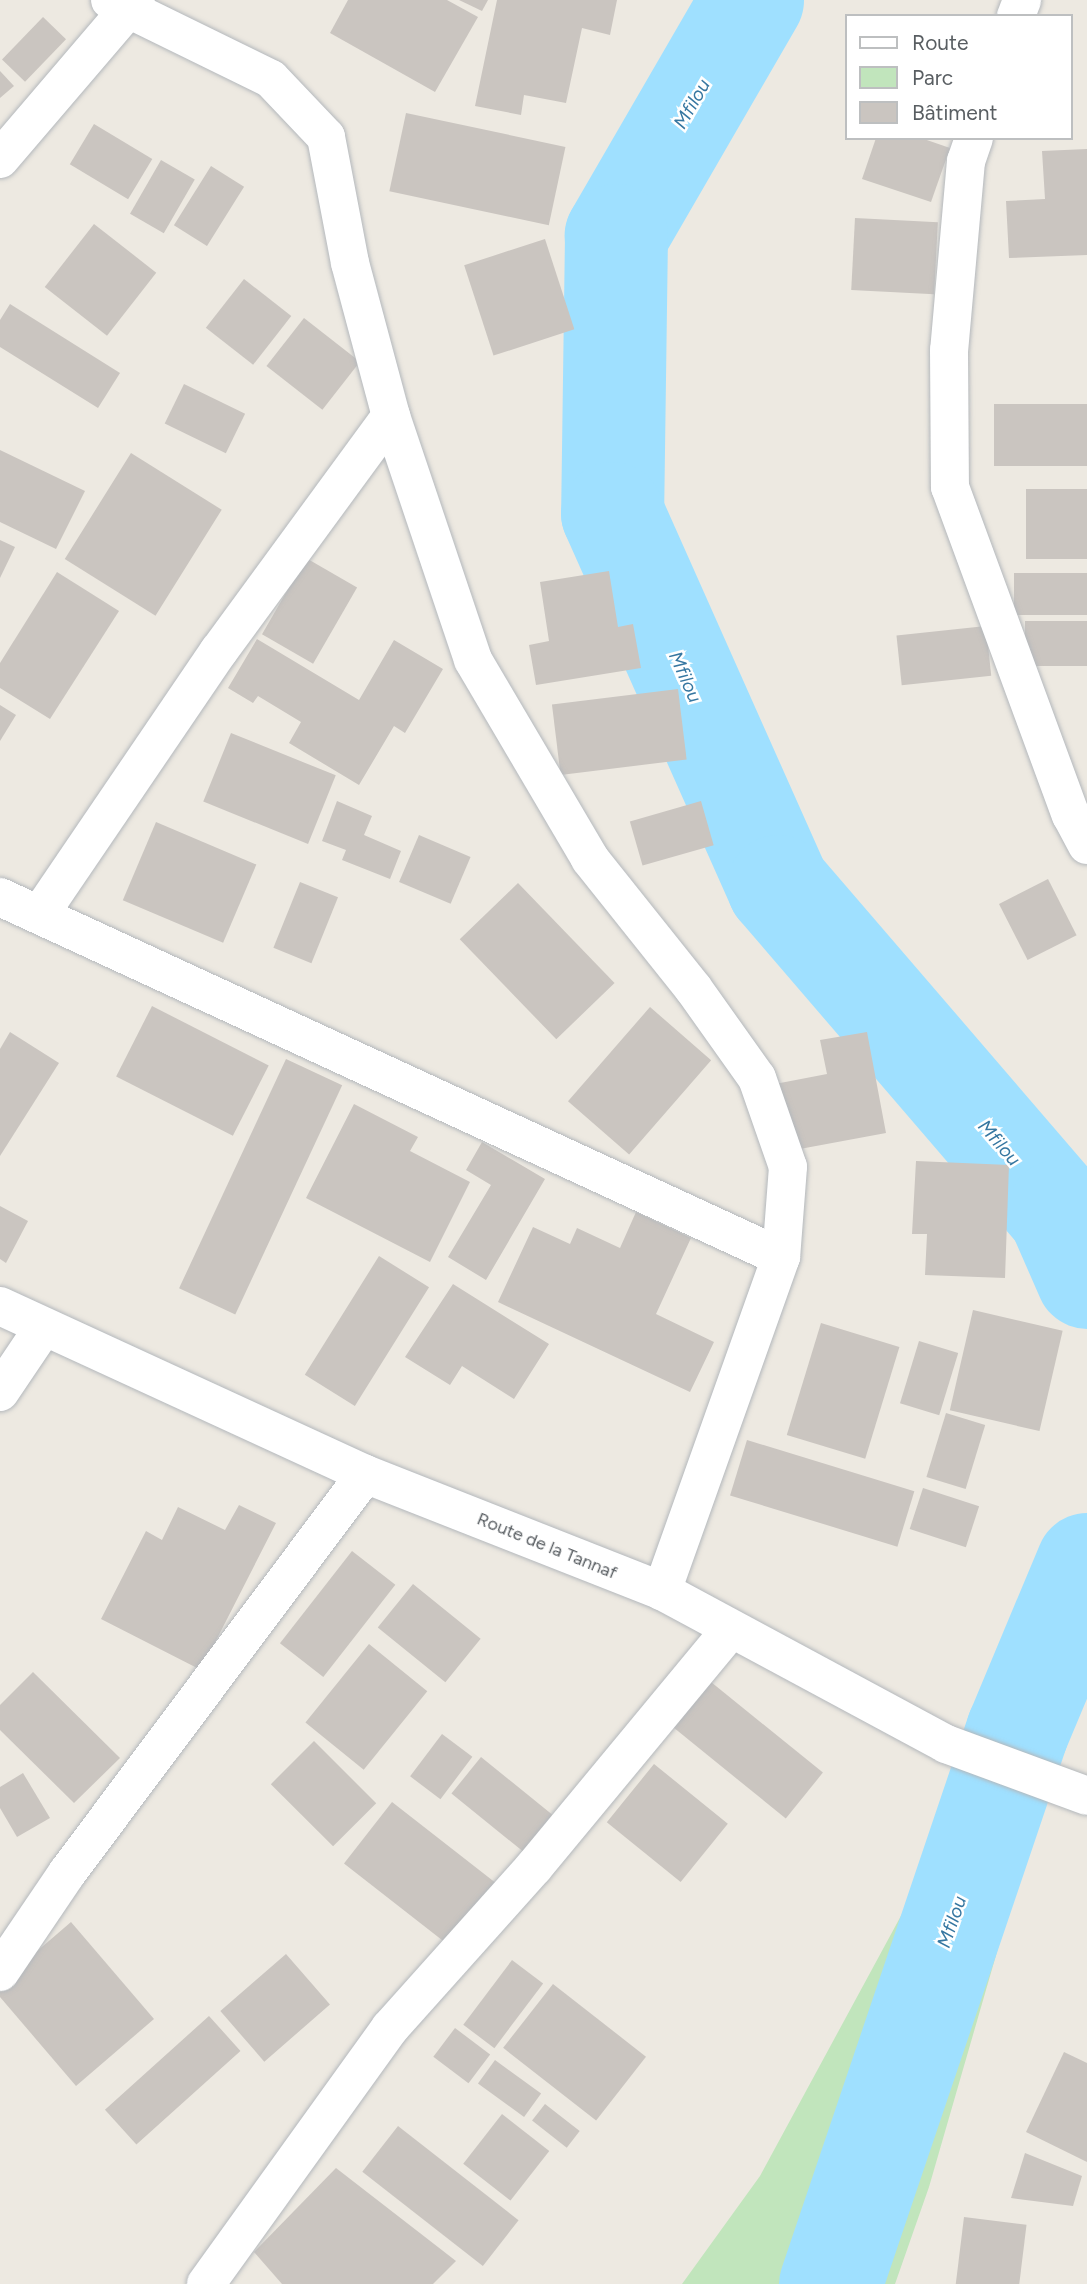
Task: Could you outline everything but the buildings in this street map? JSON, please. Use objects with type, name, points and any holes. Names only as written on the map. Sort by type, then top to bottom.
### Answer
[{"type":"street","points":[[0,159],[125,4],[271,79],[326,137],[350,263],[391,416],[473,660],[590,859],[693,988],[757,1078],[788,1167],[781,1257],[662,1591]]},
{"type":"street","points":[[973,140],[966,161],[949,350],[950,487],[1071,815],[1087,845]]},
{"type":"street","points":[[40,914],[219,651],[391,416]]},
{"type":"street","points":[[0,897],[781,1257]]},
{"type":"street","name":"Route de la Tannaf","points":[[0,1306],[365,1474],[662,1591],[946,1744],[1076,1792]]},
{"type":"street","points":[[0,1392],[43,1328]]},
{"type":"street","points":[[0,1972],[67,1873],[365,1474]]},
{"type":"street","points":[[206,2284],[390,2028],[534,1867],[730,1630]]},
{"type":"green space","points":[[966,1790],[1034,1824],[929,2187],[895,2284],[682,2284],[760,2176],[935,1853]]},
{"type":"waterway","name":"Mfilou","points":[[752,0],[616,235],[612,513],[778,886],[1058,1211],[1087,1277]]},
{"type":"waterway","name":"Mfilou","points":[[830,2284],[1017,1731],[1087,1564]]}]
